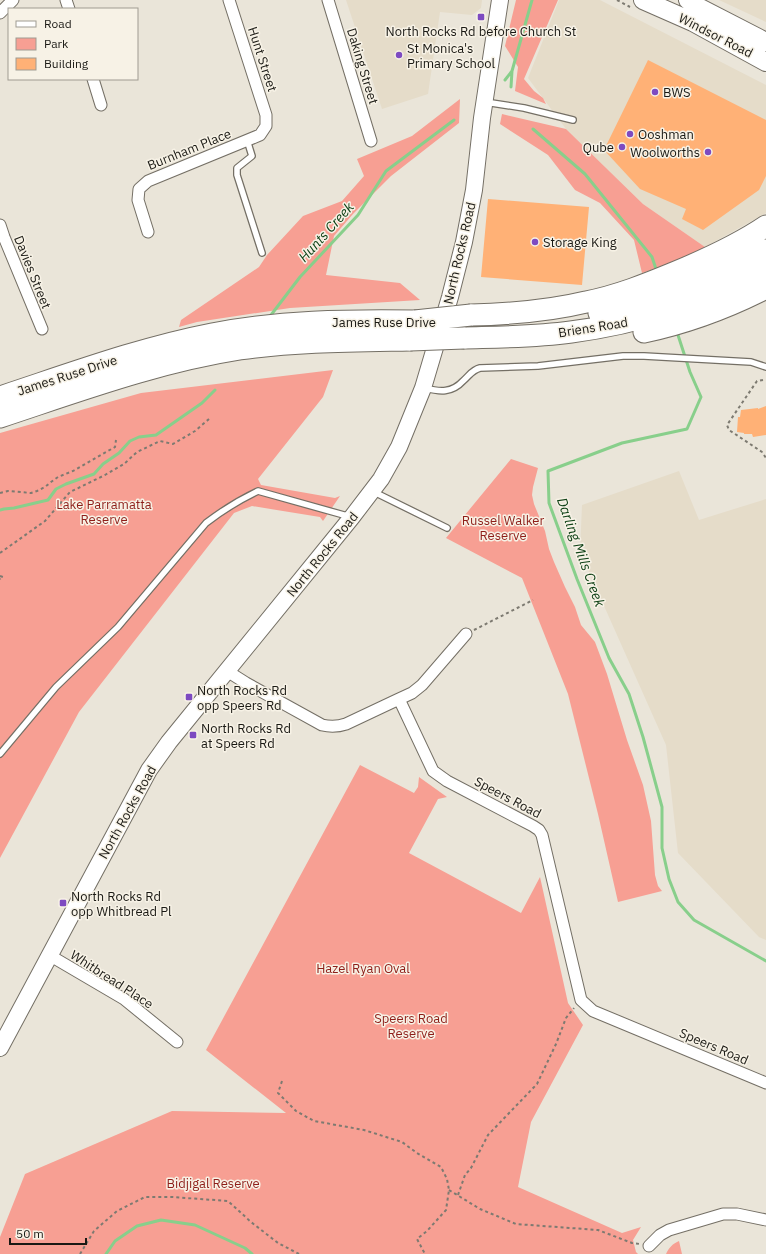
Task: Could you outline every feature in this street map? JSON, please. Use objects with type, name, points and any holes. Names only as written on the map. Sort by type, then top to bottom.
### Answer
[{"type":"highway","points":[[698,291],[736,244],[766,226]]},
{"type":"highway","points":[[467,330],[532,346],[604,340],[639,311],[698,291],[725,272],[766,250]]},
{"type":"highway","name":"Briens Road","points":[[639,311],[698,291],[740,281],[766,268]]},
{"type":"highway","points":[[698,291],[740,301],[766,288]]},
{"type":"highway","name":"James Ruse Drive","points":[[0,417],[145,370],[182,360],[220,353],[296,343],[412,331],[467,330],[514,322],[556,319],[605,312],[639,311]]},
{"type":"highway","name":"James Ruse Drive","points":[[0,397],[141,351],[178,341],[256,327],[328,322],[412,331]]},
{"type":"main road","name":"North Rocks Road","points":[[0,1048],[149,770],[352,517],[381,479],[399,447],[423,388],[450,297],[464,242],[474,190],[500,0]]},
{"type":"main road","name":"Windsor Road","points":[[643,0],[696,9],[766,42]]},
{"type":"main road","name":"Windsor Road","points":[[696,9],[766,62]]},
{"type":"street","points":[[0,13],[13,0]]},
{"type":"street","name":"Hunt Street","points":[[229,0],[266,115],[266,126]]},
{"type":"street","name":"Daking Street","points":[[328,0],[371,140]]},
{"type":"street","points":[[93,80],[101,105]]},
{"type":"street","name":"Burnham Place","points":[[148,232],[138,200],[139,189],[148,181],[260,135],[266,126]]},
{"type":"street","name":"Davies Street","points":[[0,225],[2,238],[42,329]]},
{"type":"street","points":[[227,671],[322,725],[331,727],[346,724],[412,693],[422,685],[466,634]]},
{"type":"street","name":"Speers Road","points":[[399,699],[433,771],[447,781],[534,826],[542,834],[581,1000],[593,1011],[766,1083]]},
{"type":"street","name":"Whitbread Place","points":[[49,956],[124,999],[178,1042]]},
{"type":"street","points":[[649,1246],[660,1235],[668,1230],[723,1214],[733,1213],[766,1220]]},
{"type":"lane","points":[[485,102],[524,108],[573,120]]},
{"type":"lane","points":[[247,140],[252,156],[237,168],[237,175],[262,253]]},
{"type":"lane","points":[[423,388],[446,391],[463,381],[474,370],[480,368],[538,366],[622,356],[704,358],[751,362],[766,367]]},
{"type":"lane","points":[[0,754],[56,687],[118,627],[206,523],[233,504],[258,490],[352,517]]},
{"type":"lane","points":[[372,491],[447,528]]},
{"type":"path","points":[[763,380],[758,381],[727,425],[729,430],[762,452],[766,458]]},
{"type":"path","points":[[0,553],[44,521],[70,492],[105,475],[124,464],[137,452],[160,441],[173,444],[209,420]]},
{"type":"path","points":[[0,493],[8,491],[31,493],[37,491],[58,477],[73,471],[108,452],[115,447],[116,440]]},
{"type":"path","points":[[466,634],[532,600]]},
{"type":"path","points":[[458,1195],[465,1175],[471,1168],[488,1135],[536,1084],[556,1044],[566,1018],[581,1000]]},
{"type":"path","points":[[282,1082],[278,1093],[296,1112],[314,1121],[364,1130],[402,1142],[441,1167],[447,1179],[449,1190],[446,1210],[427,1231],[417,1239],[425,1254]]},
{"type":"path","points":[[449,1190],[480,1209],[516,1224],[598,1230],[632,1243],[649,1246]]},
{"type":"path","points":[[80,1254],[94,1231],[116,1211],[145,1197],[172,1197],[228,1201],[251,1222],[278,1242],[299,1254]]},
{"type":"shaded area","name":"St Monica's Primary School","points":[[346,0],[482,0],[481,8],[472,15],[440,12],[428,94],[382,109]]},
{"type":"shaded area","points":[[559,0],[600,0],[766,85],[766,213],[705,247],[643,204],[566,129],[528,78]]},
{"type":"shaded area","points":[[719,0],[766,0],[766,22]]},
{"type":"shaded area","points":[[679,471],[699,520],[766,499],[766,940],[759,937],[678,853],[666,745],[580,552],[582,505]]},
{"type":"green space","points":[[516,0],[558,0],[524,79],[534,91],[543,98],[546,104],[515,91],[518,67],[505,46]]},
{"type":"green space","points":[[460,99],[459,123],[391,176],[353,214],[334,236],[326,275],[400,283],[420,300],[290,308],[197,322],[179,327],[181,320],[259,267],[267,255],[303,216],[342,201],[364,176],[357,159],[412,136]]},
{"type":"green space","points":[[502,114],[566,129],[643,204],[705,247],[675,262],[642,273],[634,240],[600,203],[575,190],[548,155],[500,124]]},
{"type":"green space","name":"Lake Parramatta Reserve","points":[[333,370],[323,397],[258,479],[261,485],[335,498],[340,496],[323,521],[320,517],[252,506],[234,513],[79,712],[0,858],[0,433],[141,393]]},
{"type":"green space","name":"Russel Walker Reserve","points":[[511,459],[538,468],[532,495],[534,504],[545,531],[554,562],[575,607],[581,625],[595,642],[607,674],[627,740],[643,785],[651,821],[655,875],[658,886],[662,891],[618,902],[568,694],[522,578],[446,538]]},
{"type":"green space","name":"Speers Road Reserve","points":[[360,765],[414,793],[418,787],[419,777],[447,797],[438,799],[409,853],[521,913],[540,877],[568,1003],[583,1025],[531,1122],[518,1187],[622,1233],[641,1227],[633,1240],[636,1252],[638,1254],[0,1254],[0,1237],[25,1174],[172,1111],[286,1113],[206,1050]]},
{"type":"green space","points":[[679,1241],[682,1254],[666,1254],[674,1243]]},
{"type":"building","points":[[648,60],[766,120],[766,176],[759,190],[703,230],[682,219],[686,209],[640,189],[604,150]]},
{"type":"building","name":"Storage King","points":[[488,199],[589,207],[582,285],[481,277]]},
{"type":"building","points":[[766,406],[766,435],[753,437],[752,434],[737,432],[738,417],[740,417],[741,410],[758,409]]},
{"type":"waterway","name":"Darling Mills Creek","points":[[511,87],[512,71],[532,0]]},
{"type":"waterway","name":"Hunts Creek","points":[[505,80],[512,71]]},
{"type":"waterway","name":"Hunts Creek","points":[[271,315],[300,277],[358,215],[386,171],[454,120]]},
{"type":"waterway","name":"Darling Mills Creek","points":[[533,129],[585,174],[652,257],[657,272]]},
{"type":"waterway","name":"Darling Mills Creek","points":[[677,332],[690,372],[701,397],[687,429],[622,443],[548,471],[549,503],[577,579],[609,658],[629,694],[643,737],[662,807],[662,848],[669,879],[678,902],[694,920],[766,961]]},
{"type":"waterway","name":"Hunts Creek","points":[[0,510],[48,500],[56,489],[94,474],[103,464],[119,453],[130,441],[139,437],[156,435],[202,403],[215,390]]},
{"type":"waterway","name":"Darling Mills Creek","points":[[106,1254],[115,1241],[137,1226],[161,1220],[195,1225],[245,1248],[252,1254]]},
{"type":"place","name":"North Rocks Rd before Church St","points":[[481,17]]},
{"type":"place","name":"St Monica's Primary School","points":[[399,55]]},
{"type":"place","name":"BWS","points":[[655,92]]},
{"type":"place","name":"Ooshman","points":[[630,134]]},
{"type":"place","name":"Qube","points":[[622,147]]},
{"type":"place","name":"Woolworths","points":[[708,152]]},
{"type":"place","name":"Storage King","points":[[535,242]]},
{"type":"place","name":"North Rocks Rd opp Speers Rd","points":[[189,697]]},
{"type":"place","name":"North Rocks Rd at Speers Rd","points":[[193,735]]},
{"type":"place","name":"North Rocks Rd opp Whitbread Pl","points":[[63,903]]},
{"type":"park label","name":"Hazel Ryan Oval","points":[[363,968]]},
{"type":"park label","name":"Bidjigal Reserve","points":[[213,1183]]}]
